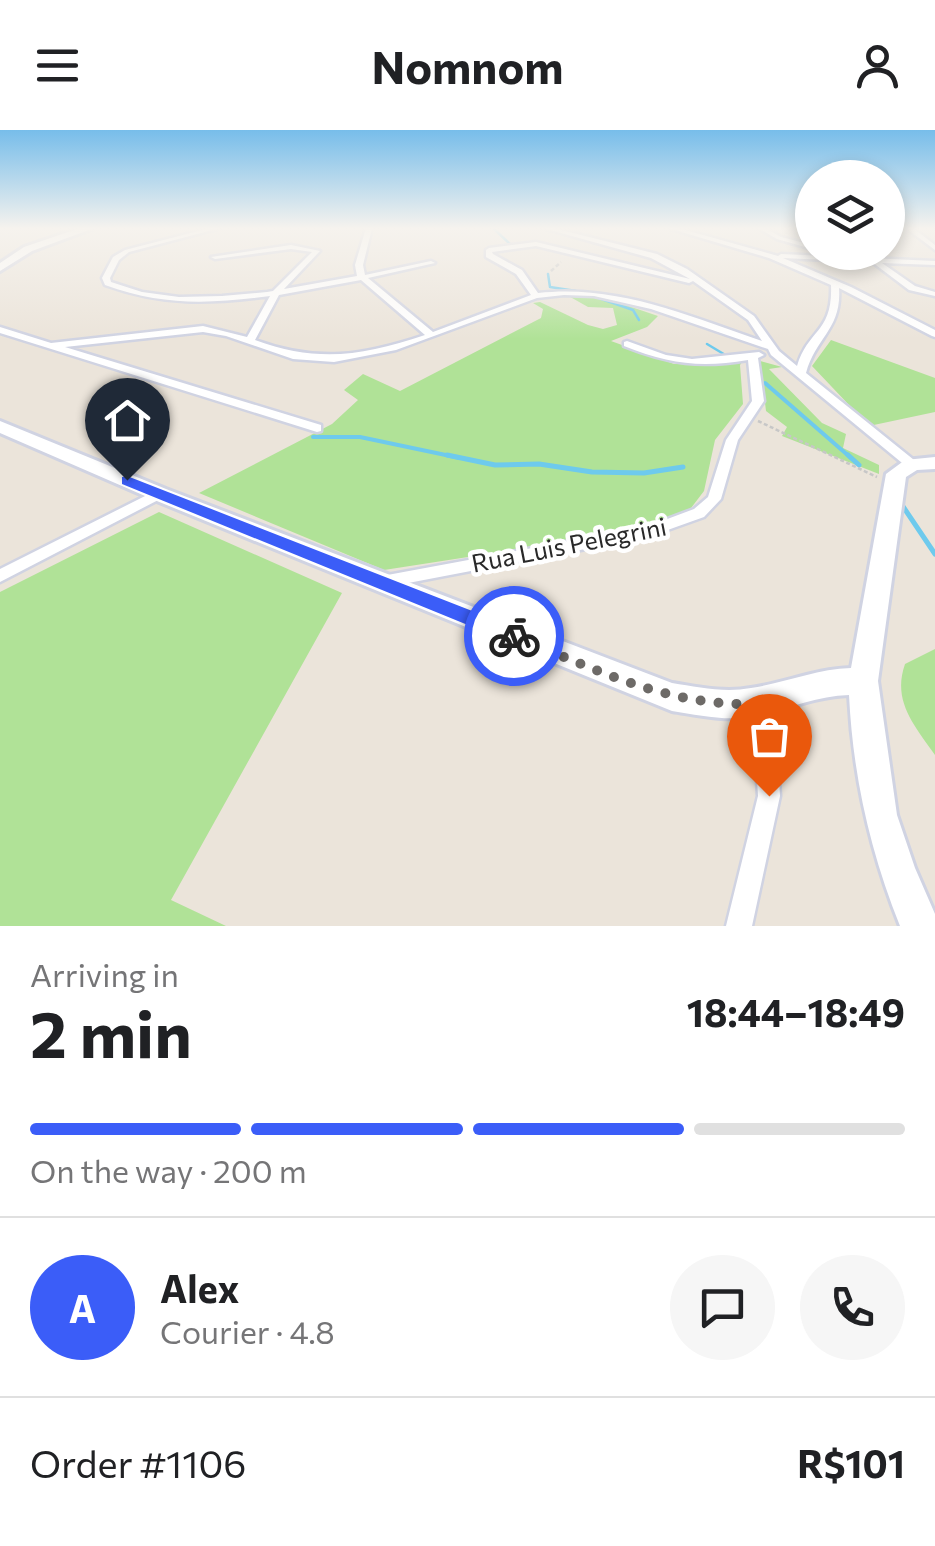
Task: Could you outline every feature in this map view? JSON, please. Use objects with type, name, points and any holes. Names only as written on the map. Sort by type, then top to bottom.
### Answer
[{"type":"street","points":[[113,265],[106,278],[108,282],[168,297],[276,293],[419,265]]},
{"type":"street","points":[[250,341],[276,293],[304,265]]},
{"type":"street","points":[[359,265],[361,276],[429,334]]},
{"type":"street","points":[[507,265],[519,272],[536,296]]},
{"type":"street","points":[[624,265],[703,284]]},
{"type":"street","points":[[670,265],[751,318],[773,350],[923,463]]},
{"type":"street","points":[[793,265],[935,334]]},
{"type":"street","points":[[888,270],[917,290],[935,294]]},
{"type":"street","points":[[801,372],[808,349],[825,333],[837,313],[835,283]]},
{"type":"street","points":[[48,346],[202,329],[295,357],[329,360],[372,354],[536,296],[560,292],[607,294],[773,350]]},
{"type":"street","points":[[0,330],[317,428]]},
{"type":"street","points":[[627,344],[686,364],[716,363],[773,350]]},
{"type":"street","name":"Rua Luis Pelegrini","points":[[382,582],[677,523],[699,513],[714,499],[732,440],[758,401],[754,356]]},
{"type":"street","points":[[0,426],[159,494],[672,697],[748,704],[826,682],[863,681]]},
{"type":"street","points":[[920,926],[896,872],[880,815],[863,681],[892,484],[896,474],[923,463]]},
{"type":"street","points":[[0,576],[159,494]]},
{"type":"street","points":[[739,926],[769,796],[767,764],[748,704]]},
{"type":"path","points":[[749,418],[892,484]]},
{"type":"green space","points":[[565,294],[593,294],[658,316],[647,327],[611,341],[674,364],[718,365],[744,359],[740,365],[743,404],[715,440],[704,491],[688,512],[604,536],[384,570],[199,493],[332,424],[358,400],[344,390],[363,374],[400,391],[541,318],[543,309],[533,303],[540,302],[603,329],[617,325],[613,308],[588,307]]},
{"type":"green space","points":[[831,340],[935,378],[935,412],[869,426],[812,366]]},
{"type":"green space","points":[[760,361],[782,367],[769,369],[822,423],[846,434],[843,448],[879,465],[879,474],[782,436],[787,427],[766,411]]},
{"type":"green space","points":[[159,512],[342,593],[171,900],[226,926],[0,926],[0,592]]},
{"type":"green space","points":[[935,649],[935,755],[907,712],[901,690],[905,664]]},
{"type":"waterway","points":[[548,274],[550,287],[576,291]]},
{"type":"waterway","points":[[590,295],[633,310],[639,320]]},
{"type":"waterway","points":[[707,344],[727,356]]},
{"type":"waterway","points":[[765,383],[851,458]]},
{"type":"waterway","points":[[313,437],[360,437],[460,458]]},
{"type":"waterway","points":[[447,455],[495,465],[539,464],[592,472],[644,473],[683,467]]},
{"type":"waterway","points":[[848,455],[859,465]]},
{"type":"waterway","points":[[902,505],[935,554]]},
{"type":"way so far","points":[[514,636],[672,697],[748,704],[767,764],[769,796]]},
{"type":"route","points":[[127,480],[514,636]]}]
